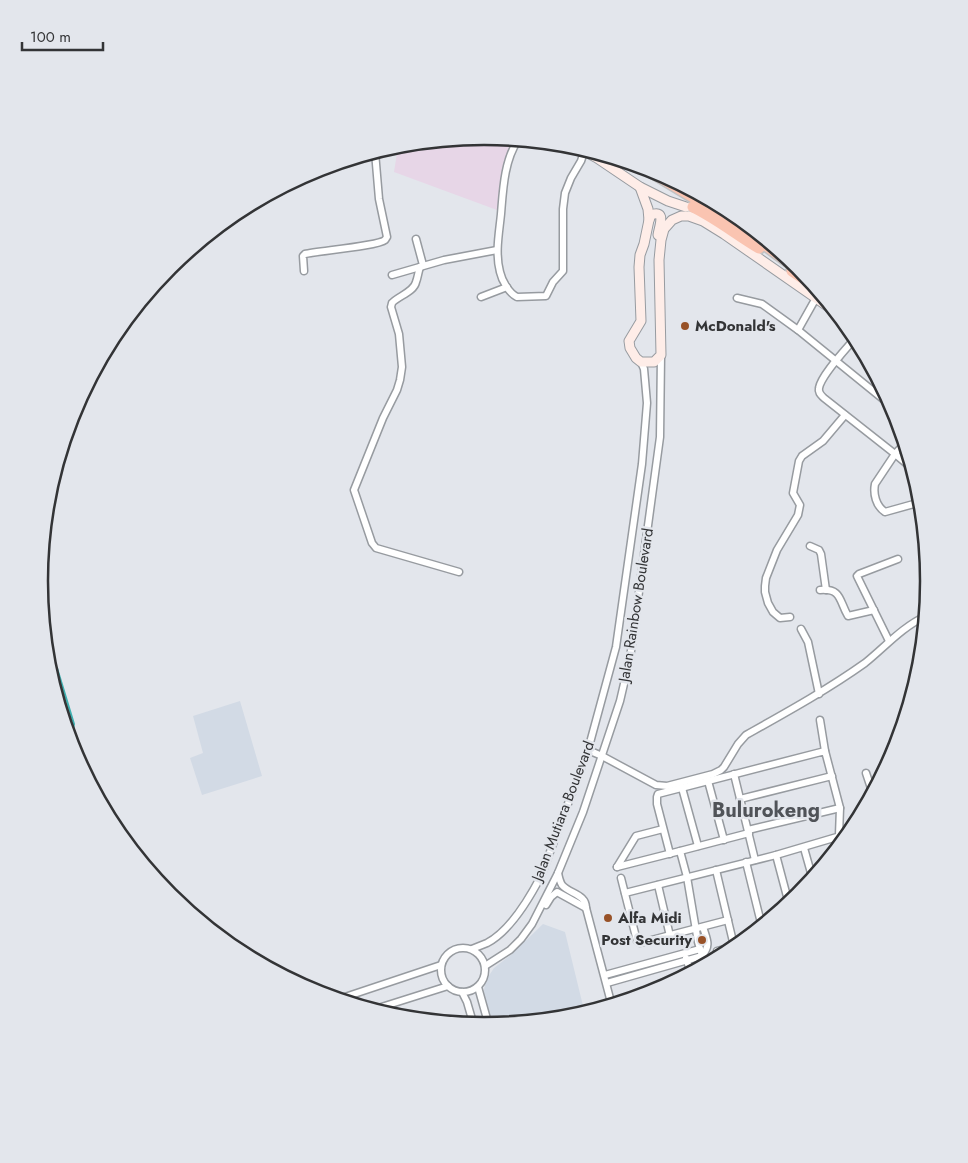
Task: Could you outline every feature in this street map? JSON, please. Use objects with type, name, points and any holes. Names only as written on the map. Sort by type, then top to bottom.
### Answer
[{"type":"highway","points":[[689,207],[704,213],[763,251],[799,279]]},
{"type":"street","points":[[514,146],[507,169],[497,250],[500,272],[507,287],[517,298],[544,296],[548,293],[553,282],[563,272],[563,209],[565,193],[583,156]]},
{"type":"street","points":[[304,271],[305,254],[369,244],[383,241],[387,237],[380,199],[376,159]]},
{"type":"street","points":[[602,162],[640,187],[668,201],[689,207]]},
{"type":"street","points":[[640,187],[648,209],[649,220]]},
{"type":"street","points":[[659,260],[657,250],[658,231],[661,224],[673,213],[689,207]]},
{"type":"street","points":[[661,224],[658,214],[654,213],[651,215],[640,255],[640,321],[629,341],[630,348],[641,362],[654,362],[661,355],[659,260],[664,230],[672,220],[681,216],[689,216],[703,221],[804,286]]},
{"type":"street","points":[[416,239],[422,266],[417,274],[416,284],[395,299],[391,307],[399,334],[402,367],[400,380],[361,469],[354,490],[372,543],[376,548],[459,572]]},
{"type":"street","points":[[392,275],[444,260],[497,250]]},
{"type":"street","points":[[481,297],[507,287]]},
{"type":"street","points":[[798,330],[814,297]]},
{"type":"street","points":[[737,298],[762,304],[798,330],[878,395]]},
{"type":"street","points":[[850,344],[823,378],[818,391],[824,398],[903,460]]},
{"type":"street","name":"Jalan Rainbow Boulevard","points":[[485,966],[510,950],[521,939],[532,924],[558,873],[583,812],[620,701],[630,658],[660,437],[661,355]]},
{"type":"street","name":"Jalan Rainbow Boulevard","points":[[616,648],[642,464],[647,403],[644,369],[641,362]]},
{"type":"street","points":[[790,617],[780,618],[773,612],[764,592],[766,578],[779,545],[796,521],[798,515],[800,505],[793,493],[799,461],[802,456],[823,441],[846,415]]},
{"type":"street","points":[[899,449],[875,484],[875,496],[882,510],[887,512],[913,504]]},
{"type":"street","points":[[810,546],[819,550],[821,554],[823,590],[833,591],[837,594],[848,616],[874,610]]},
{"type":"street","points":[[889,641],[858,575],[898,559]]},
{"type":"street","points":[[588,750],[656,785],[667,786],[713,774],[724,767],[746,735],[819,694],[866,662],[889,641],[919,620]]},
{"type":"street","points":[[801,630],[808,642],[819,694]]},
{"type":"street","name":"Jalan Mutiara Boulevard","points":[[472,949],[488,942],[508,927],[538,883],[588,750],[616,648]]},
{"type":"street","points":[[625,894],[804,848],[838,836],[840,808],[825,751],[820,720]]},
{"type":"street","points":[[670,854],[657,804],[656,797],[658,794],[825,751]]},
{"type":"street","points":[[737,773],[740,799],[755,860]]},
{"type":"street","points":[[866,773],[870,785]]},
{"type":"street","points":[[740,799],[832,776]]},
{"type":"street","points":[[708,781],[724,840]]},
{"type":"street","points":[[682,788],[698,846]]},
{"type":"street","points":[[664,829],[636,836],[618,867],[840,808]]},
{"type":"street","points":[[804,848],[810,871]]},
{"type":"street","points":[[680,851],[687,877],[695,929],[702,956]]},
{"type":"street","points":[[776,855],[787,896]]},
{"type":"street","points":[[746,862],[760,920]]},
{"type":"street","points":[[716,870],[735,939]]},
{"type":"street","name":"Jalan Mutiara Boulevard","points":[[558,873],[562,885],[583,898],[586,903],[610,999]]},
{"type":"street","points":[[621,878],[638,943],[641,944],[728,920]]},
{"type":"street","points":[[658,885],[670,936]]},
{"type":"street","name":"Jalan Mutiara Boulevard","points":[[532,924],[540,918],[551,897],[557,892],[586,908]]},
{"type":"street","points":[[607,984],[702,956],[708,944],[703,927]]},
{"type":"street","points":[[461,947],[472,949],[481,956],[485,966],[484,978],[478,987],[473,990],[456,991],[448,986],[442,976],[441,965],[450,951],[461,947]]},
{"type":"street","points":[[605,975],[700,949]]},
{"type":"street","points":[[685,953],[689,967]]},
{"type":"street","points":[[656,961],[659,968]]},
{"type":"street","points":[[348,996],[441,965]]},
{"type":"street","points":[[635,966],[637,975]]},
{"type":"street","points":[[384,1006],[448,986]]},
{"type":"street","points":[[478,987],[487,1018]]},
{"type":"street","points":[[462,992],[472,1018]]},
{"type":"shaded area","points":[[455,146],[511,146],[503,167],[497,210],[394,172],[397,154],[399,153]]},
{"type":"shaded area","points":[[240,701],[262,776],[202,795],[190,758],[203,753],[193,716]]},
{"type":"shaded area","points":[[543,924],[565,932],[583,1006],[541,1014],[489,1018],[484,990],[486,980],[494,968],[512,954]]},
{"type":"green space","points":[[59,679],[72,717],[71,722]]},
{"type":"waterway","points":[[57,668],[74,724],[73,728]]},
{"type":"place","name":"McDonald's","points":[[685,326]]},
{"type":"place","name":"Alfa Midi","points":[[608,918]]},
{"type":"place","name":"Post Security","points":[[702,940]]},
{"type":"district","name":"Bulurokeng","points":[[766,810]]}]
